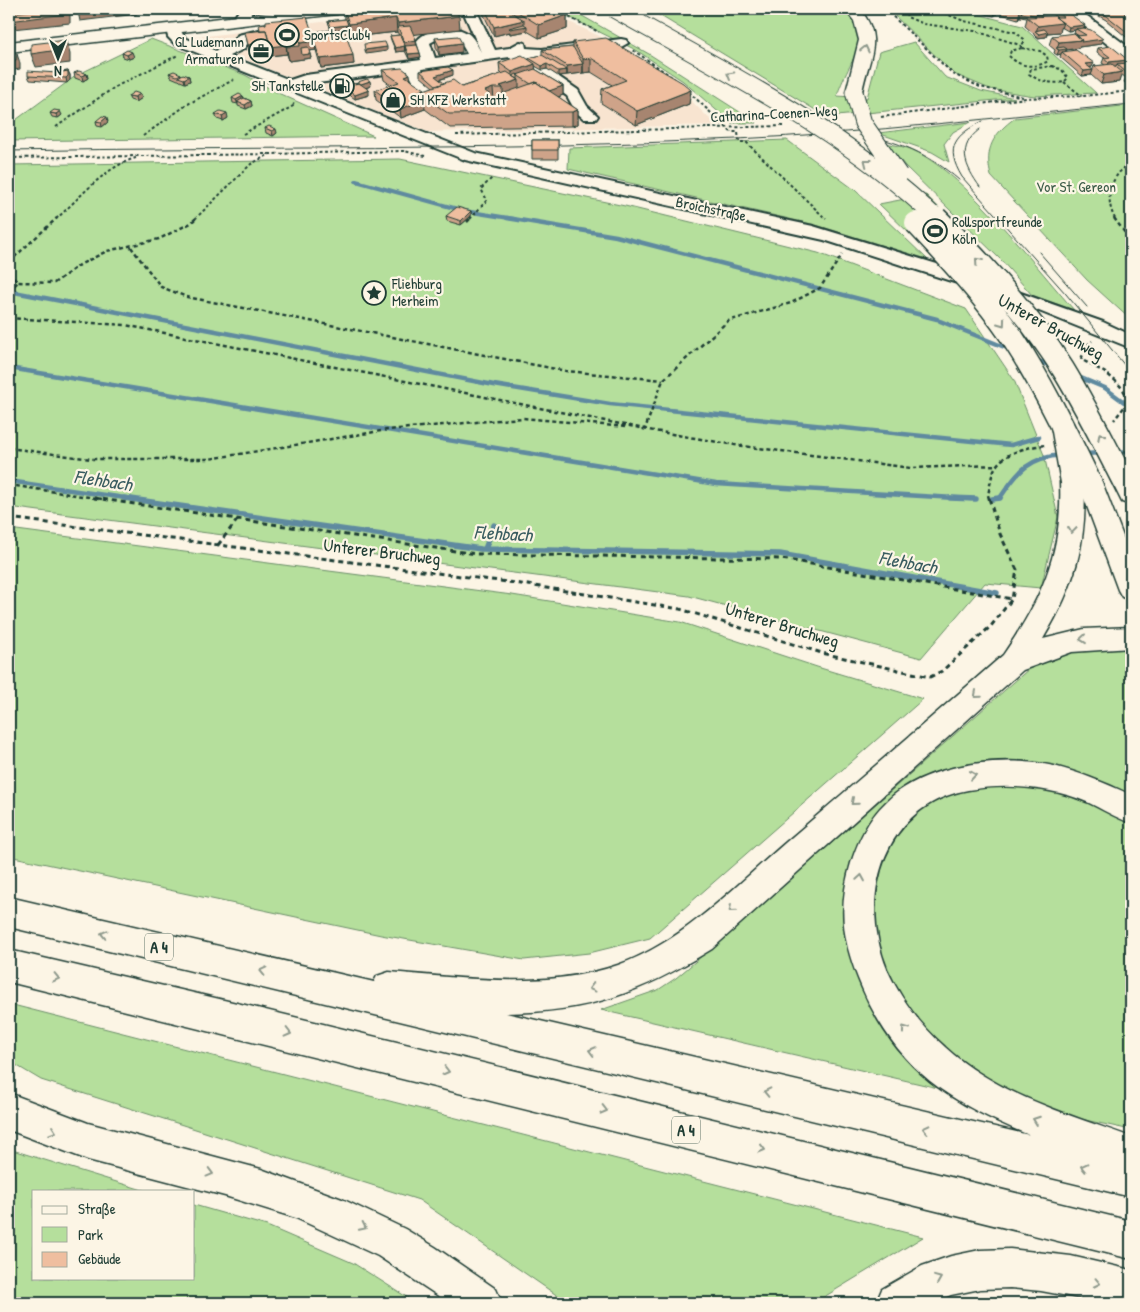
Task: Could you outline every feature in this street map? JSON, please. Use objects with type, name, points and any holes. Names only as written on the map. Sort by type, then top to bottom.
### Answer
[{"type":"main road","points":[[9,47],[172,29],[243,15],[336,9]]},
{"type":"main road","points":[[852,9],[863,22],[867,37],[854,92],[858,112],[869,134],[919,203]]},
{"type":"main road","points":[[607,11],[754,88],[843,144],[919,203],[972,254],[1032,326],[1069,379],[1127,488]]},
{"type":"main road","points":[[607,11],[795,129],[847,165],[911,218],[947,256],[997,316],[1030,367],[1058,435],[1131,590]]},
{"type":"main road","points":[[310,983],[524,998],[573,993],[619,981],[662,962],[700,938],[1013,663],[1041,622],[1055,597],[1066,563],[1081,482]]},
{"type":"main road","points":[[1013,663],[1063,641],[1097,637],[1131,638]]},
{"type":"main road","points":[[1131,810],[1096,792],[1062,780],[1028,774],[995,772],[964,776],[935,786],[910,800],[888,820],[872,844],[862,871],[858,902],[860,936],[870,970],[887,1004],[911,1037],[941,1067],[977,1093],[1016,1113],[1131,1155]]},
{"type":"main road","name":"A 4","points":[[9,912],[1131,1178]]},
{"type":"main road","name":"A 4","points":[[9,966],[241,1021],[1131,1240]]},
{"type":"main road","points":[[9,1111],[75,1138],[227,1178],[304,1202],[342,1217],[416,1256],[482,1303]]},
{"type":"main road","points":[[896,1303],[910,1292],[941,1277],[975,1269],[1010,1268],[1064,1275],[1131,1290]]},
{"type":"street","points":[[469,9],[483,57]]},
{"type":"street","points":[[1070,9],[1129,62]]},
{"type":"street","name":"Broichstraße","points":[[172,29],[177,39],[188,52],[216,56],[471,157],[808,230],[1034,302],[1091,323],[1131,342]]},
{"type":"street","points":[[216,56],[239,46],[243,38],[268,32]]},
{"type":"street","points":[[430,64],[424,50],[424,42],[430,36],[441,33],[458,35],[466,40],[483,57]]},
{"type":"street","points":[[320,97],[351,80],[414,66],[483,57],[517,49],[542,53],[621,43]]},
{"type":"street","points":[[517,49],[573,93],[581,109],[590,116]]},
{"type":"street","points":[[414,66],[420,83],[432,92]]},
{"type":"street","points":[[288,85],[305,80],[351,80],[378,83]]},
{"type":"path","points":[[885,9],[953,74],[980,86],[1026,98]]},
{"type":"path","points":[[910,9],[906,13],[907,17],[922,24],[947,29],[976,31],[1020,45],[1022,48]]},
{"type":"path","points":[[934,9],[964,21],[1015,32],[1024,39],[1024,43],[1020,45]]},
{"type":"path","points":[[557,12],[621,43],[654,63],[678,81]]},
{"type":"path","points":[[1038,66],[1031,69],[1029,74],[1034,78],[1055,83],[1064,82],[1068,78],[1066,73],[1054,67],[1038,66],[1022,64],[1013,61],[1009,56],[1011,51],[1022,48],[1040,51],[1047,56],[1048,61],[1038,66]]},
{"type":"path","points":[[56,126],[81,106],[120,82],[188,52]]},
{"type":"path","points":[[178,55],[188,52]]},
{"type":"path","points":[[143,136],[168,115],[235,78],[227,75]]},
{"type":"path","points":[[1064,82],[1083,96]]},
{"type":"path","points":[[644,429],[663,380],[728,321],[791,303],[820,288],[850,242],[746,142],[739,142],[738,132],[731,132],[685,88]]},
{"type":"path","points":[[876,118],[1026,98],[1083,96],[1131,91]]},
{"type":"path","points":[[244,134],[295,105],[287,101]]},
{"type":"path","name":"Catharina-Coenen-Weg","points":[[416,135],[786,126]]},
{"type":"path","points":[[9,158],[404,151],[424,156],[447,149]]},
{"type":"path","points":[[9,272],[18,282],[42,284],[54,282],[81,264],[107,251],[132,247],[159,239],[191,223],[251,164],[270,154]]},
{"type":"path","points":[[9,262],[110,170],[124,161],[142,156]]},
{"type":"path","points":[[1131,163],[1124,167],[1110,186],[1106,202],[1120,228],[1131,241]]},
{"type":"path","points":[[467,222],[480,210],[487,200],[481,189],[485,183],[500,174]]},
{"type":"path","points":[[132,247],[161,287],[186,297],[566,371],[663,380]]},
{"type":"path","points":[[9,290],[18,282]]},
{"type":"path","points":[[9,318],[125,325],[644,429],[735,445],[912,468],[998,465],[1012,454],[1058,435]]},
{"type":"path","points":[[1080,360],[1088,344],[1096,338]]},
{"type":"path","name":"Unterer Bruchweg","points":[[1072,356],[1117,381],[1127,394],[1129,401],[1111,424]]},
{"type":"path","points":[[9,448],[90,459],[122,457],[187,460],[209,459],[387,430],[522,418],[644,429]]},
{"type":"path","name":"Unterer Bruchweg","points":[[9,518],[515,583],[680,609],[822,653],[930,677],[942,671],[991,626],[1012,599],[1017,570],[1000,534],[988,495],[998,465]]},
{"type":"path","points":[[9,485],[476,554],[782,559],[1012,599]]},
{"type":"path","points":[[218,545],[238,519]]},
{"type":"shaded area","points":[[428,9],[542,9],[631,51],[673,83],[716,125],[428,132],[190,38]]},
{"type":"green space","points":[[553,9],[570,9],[649,54],[757,123],[731,123],[683,81],[636,50]]},
{"type":"green space","points":[[649,9],[844,9],[858,30],[858,41],[856,51],[837,96],[867,98],[879,52],[914,42],[945,77],[981,91],[1015,98],[827,117]]},
{"type":"green space","points":[[959,9],[1022,26],[1096,93],[1034,96],[990,89],[954,74],[889,10]]},
{"type":"green space","points":[[151,39],[245,75],[278,93],[374,136],[9,141],[9,125],[77,75]]},
{"type":"green space","name":"Vor St. Gereon","points":[[1131,105],[1131,320],[1087,280],[991,176],[989,158],[992,143],[996,136],[1015,118]]},
{"type":"green space","points":[[971,122],[953,132],[944,144],[949,162],[932,152],[878,133]]},
{"type":"green space","points":[[787,140],[855,190],[927,259],[816,225],[568,169],[569,148]]},
{"type":"green space","points":[[886,143],[908,148],[929,159],[974,196],[1074,310],[1032,295],[1001,260],[905,166]]},
{"type":"green space","points":[[400,159],[625,206],[818,253],[966,309],[1014,380],[1044,455],[1058,517],[1041,588],[985,583],[921,658],[689,596],[9,507],[9,165]]},
{"type":"green space","name":"Rollsportfreunde Köln","points":[[926,195],[990,258],[941,264],[879,204]]},
{"type":"green space","points":[[9,529],[512,595],[680,622],[817,667],[923,699],[650,938],[589,953],[524,960],[381,935],[9,856]]},
{"type":"green space","points":[[1109,644],[1131,644],[1131,799],[1112,788],[1013,762],[991,761],[952,767],[929,775],[908,786],[847,918],[964,1094],[601,1010],[658,990],[676,978],[1039,660],[1053,653]]},
{"type":"green space","points":[[1029,783],[1109,808],[1131,821],[1131,1130],[1048,1112],[998,1089],[941,1049],[896,994],[878,951],[871,891],[886,844],[927,802],[964,787]]},
{"type":"green space","points":[[9,1004],[923,1237],[814,1303],[568,1303],[419,1200],[41,1080],[9,1061]]},
{"type":"green space","points":[[9,1149],[143,1190],[32,1190],[32,1280],[195,1280],[195,1205],[267,1226],[353,1263],[416,1303],[9,1303]]},
{"type":"building","points":[[9,9],[14,9],[13,13],[9,13]]},
{"type":"building","points":[[67,9],[67,14],[9,21],[9,13]]},
{"type":"building","points":[[78,9],[107,9],[78,12]]},
{"type":"building","points":[[344,9],[455,9],[459,16],[398,23],[396,18],[349,24]]},
{"type":"building","points":[[485,9],[506,9],[524,20],[494,27]]},
{"type":"building","points":[[513,9],[556,9],[567,15],[539,25]]},
{"type":"building","points":[[1025,9],[1039,9],[1037,10],[1042,12],[1035,15],[1021,13]]},
{"type":"building","points":[[1053,9],[1063,9],[1085,25],[1069,27],[1055,17],[1063,17]]},
{"type":"building","points":[[1095,9],[1127,9],[1131,13],[1124,14],[1128,16],[1124,16],[1131,22],[1131,35],[1107,16]]},
{"type":"building","points":[[1055,16],[1062,23],[1038,26],[1027,17]]},
{"type":"building","points":[[307,17],[312,32],[344,29],[353,55],[320,59],[314,41],[300,43],[299,39],[285,40],[286,45],[270,47],[266,30],[260,30],[259,25],[266,24],[266,21]]},
{"type":"building","points":[[346,19],[348,25],[330,27],[328,21]]},
{"type":"building","points":[[524,24],[527,26],[509,28]]},
{"type":"building","points":[[410,26],[416,40],[404,42],[398,27]]},
{"type":"building","points":[[1084,28],[1091,30],[1103,39],[1081,42],[1082,40],[1077,36],[1086,35],[1076,29]]},
{"type":"building","points":[[1044,29],[1048,32],[1039,34],[1035,31]]},
{"type":"building","points":[[266,30],[269,42],[248,45],[245,32]]},
{"type":"building","points":[[1074,33],[1082,40],[1059,42],[1052,36]]},
{"type":"building","points":[[400,35],[405,46],[395,48],[390,36]]},
{"type":"building","points":[[458,36],[462,43],[439,46],[435,38]]},
{"type":"building","points":[[606,38],[683,83],[691,90],[637,111],[602,89],[626,80],[591,58],[583,59],[573,42]]},
{"type":"building","points":[[299,39],[300,46],[287,47],[285,40]]},
{"type":"building","points":[[66,40],[65,49],[31,54],[31,44]]},
{"type":"building","points":[[385,42],[387,47],[365,50],[364,44]]},
{"type":"building","points":[[417,45],[420,53],[408,54],[405,46]]},
{"type":"building","points":[[1111,46],[1128,60],[1109,62],[1104,58],[1110,57],[1098,48]]},
{"type":"building","points":[[308,47],[310,54],[302,55],[301,48]]},
{"type":"building","points":[[573,47],[583,64],[567,66],[542,50]]},
{"type":"building","points":[[1064,47],[1067,49],[1059,50],[1056,48]]},
{"type":"building","points":[[9,50],[11,50],[12,54],[17,54],[16,60],[9,61]]},
{"type":"building","points":[[127,50],[132,52],[127,55],[122,53]]},
{"type":"building","points":[[1076,50],[1094,63],[1085,64],[1093,70],[1084,71],[1062,52]]},
{"type":"building","points":[[522,55],[535,64],[512,72],[499,63]]},
{"type":"building","points":[[542,55],[567,70],[558,71],[547,64],[542,66],[529,58]]},
{"type":"building","points":[[1128,63],[1131,65],[1131,77],[1117,64]]},
{"type":"building","points":[[1112,64],[1122,72],[1104,75],[1094,66]]},
{"type":"building","points":[[448,67],[453,70],[435,76],[444,83],[437,86],[420,71]]},
{"type":"building","points":[[402,68],[410,74],[405,76],[425,89],[414,93],[424,100],[400,109],[375,90],[399,82],[382,70]]},
{"type":"building","points":[[535,69],[563,86],[549,91],[536,82],[531,84],[517,75]]},
{"type":"building","points":[[28,71],[57,73],[68,71],[68,76],[66,78],[28,76]]},
{"type":"building","points":[[79,71],[87,74],[82,76],[74,73]]},
{"type":"building","points":[[174,71],[181,74],[177,76],[169,73]]},
{"type":"building","points":[[507,72],[519,80],[500,86],[503,88],[493,88],[485,91],[499,101],[508,98],[502,94],[536,82],[578,110],[572,112],[449,114],[418,92],[453,80],[462,87]]},
{"type":"building","points":[[183,74],[189,76],[184,79],[178,77]]},
{"type":"building","points":[[346,78],[354,84],[359,83],[369,90],[355,95],[344,86],[339,88],[333,83]]},
{"type":"building","points":[[367,79],[370,81],[361,84],[358,82]]},
{"type":"building","points":[[134,92],[140,94],[135,97],[128,96]]},
{"type":"building","points":[[239,94],[243,96],[236,100],[232,98]]},
{"type":"building","points":[[244,98],[251,101],[245,105],[237,102]]},
{"type":"building","points":[[54,110],[60,111],[56,114],[50,113]]},
{"type":"building","points":[[220,111],[227,113],[222,116],[215,114]]},
{"type":"building","points":[[102,116],[107,117],[101,122],[96,121]]},
{"type":"building","points":[[269,126],[276,129],[272,131],[265,128]]},
{"type":"building","points":[[532,140],[558,140],[558,150],[532,150]]},
{"type":"building","points":[[457,207],[471,211],[461,221],[446,216]]},
{"type":"waterway","points":[[356,181],[465,211],[515,219]]},
{"type":"waterway","points":[[507,218],[616,236],[937,319]]},
{"type":"waterway","points":[[9,291],[494,385],[610,404],[1011,445],[1039,437]]},
{"type":"waterway","points":[[940,321],[1012,350]]},
{"type":"waterway","points":[[1034,359],[1053,367]]},
{"type":"waterway","points":[[9,368],[716,484],[964,499]]},
{"type":"waterway","points":[[1076,376],[1105,388],[1124,402]]},
{"type":"waterway","points":[[1115,453],[1131,452]]},
{"type":"waterway","points":[[1083,454],[1103,453]]},
{"type":"waterway","points":[[1000,498],[1019,473],[1033,462],[1051,456],[1063,455]]},
{"type":"waterway","name":"Flehbach","points":[[9,481],[132,499]]},
{"type":"waterway","name":"Flehbach","points":[[124,498],[481,549],[780,554],[997,593]]},
{"type":"waterway","points":[[950,498],[964,499]]},
{"type":"waterway","points":[[992,499],[1000,498]]},
{"type":"waterway","points":[[994,499],[1000,498]]},
{"type":"waterway","points":[[964,499],[976,499]]},
{"type":"waterway","points":[[964,499],[972,499]]},
{"type":"waterway","points":[[485,549],[494,525]]},
{"type":"tram line","points":[[9,151],[464,147],[646,143],[885,129],[1131,104]]},
{"type":"tram line","points":[[983,121],[965,131],[955,143],[953,150],[954,158],[962,177],[1066,294],[1131,373]]},
{"type":"tram line","points":[[980,129],[972,136],[965,150],[965,157],[970,172],[980,187]]},
{"type":"tram line","points":[[859,135],[887,140],[912,150],[936,163],[959,180]]},
{"type":"tram line","points":[[1039,252],[1087,307]]},
{"type":"place","name":"SportsClub4","points":[[287,35]]},
{"type":"place","name":"GL Ludemann Armaturen","points":[[261,51]]},
{"type":"place","name":"SH Tankstelle","points":[[342,86]]},
{"type":"place","name":"SH KFZ Werkstatt","points":[[393,100]]},
{"type":"place","name":"Rollsportfreunde Köln","points":[[935,231]]},
{"type":"place","name":"Fliehburg Merheim","points":[[374,293]]}]
